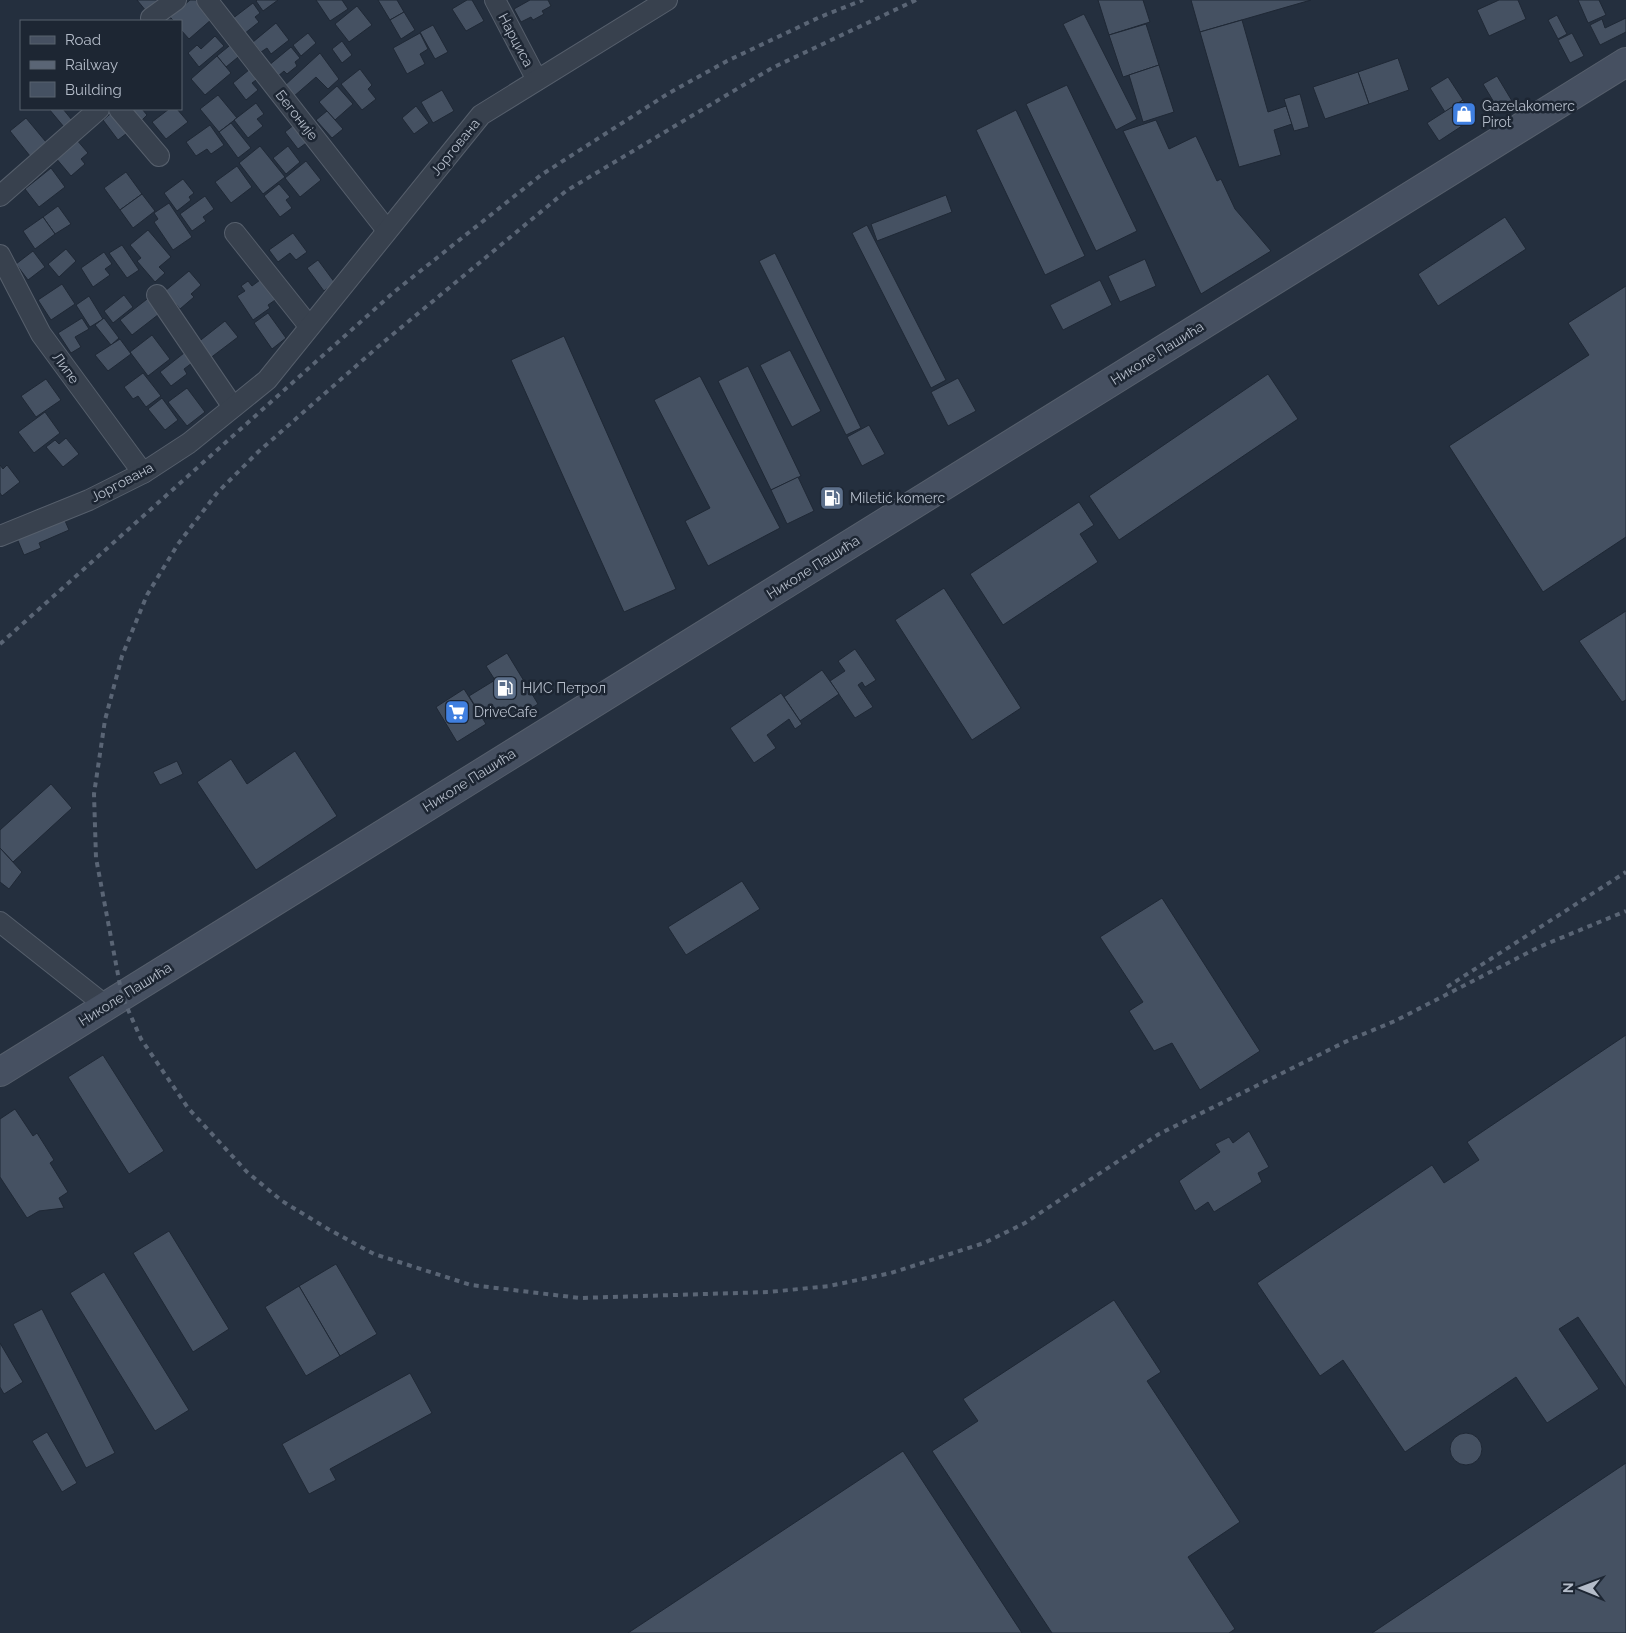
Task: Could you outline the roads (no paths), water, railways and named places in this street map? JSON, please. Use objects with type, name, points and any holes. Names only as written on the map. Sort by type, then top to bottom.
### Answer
[{"type":"main road","name":"Николе Пашића","points":[[0,1072],[1626,62]]},
{"type":"street","points":[[151,18],[176,0]]},
{"type":"street","name":"Бегоније","points":[[207,0],[386,230]]},
{"type":"street","name":"Нарциса","points":[[495,0],[537,80]]},
{"type":"street","name":"Јоргована","points":[[0,536],[89,500],[143,473],[188,443],[267,380],[308,326],[481,116],[667,0]]},
{"type":"street","points":[[0,196],[98,110]]},
{"type":"street","points":[[120,110],[159,156]]},
{"type":"street","points":[[235,232],[308,326]]},
{"type":"street","name":"Липе","points":[[0,255],[41,334],[143,473]]},
{"type":"street","points":[[157,295],[232,407]]},
{"type":"street","points":[[0,922],[106,1006]]},
{"type":"railway","points":[[0,644],[394,292],[541,175],[669,93],[727,61],[820,17],[863,0]]},
{"type":"railway","points":[[916,0],[772,68],[566,191],[380,345],[258,452],[217,493],[178,544],[147,595],[122,656],[105,720],[94,794],[96,858],[122,996],[141,1039],[188,1108],[247,1172],[282,1201],[374,1254],[471,1285],[580,1298],[769,1292],[829,1286],[891,1273],[984,1243],[1025,1223],[1159,1134],[1349,1040],[1395,1021],[1539,947],[1626,911]]},
{"type":"railway","points":[[1447,987],[1626,872]]},
{"type":"place","name":"Gazelakomerc Pirot","points":[[1464,114]]},
{"type":"place","name":"Miletić komerc","points":[[832,498]]},
{"type":"place","name":"НИС Петрол","points":[[505,688]]},
{"type":"place","name":"DriveCafe","points":[[457,712]]}]
